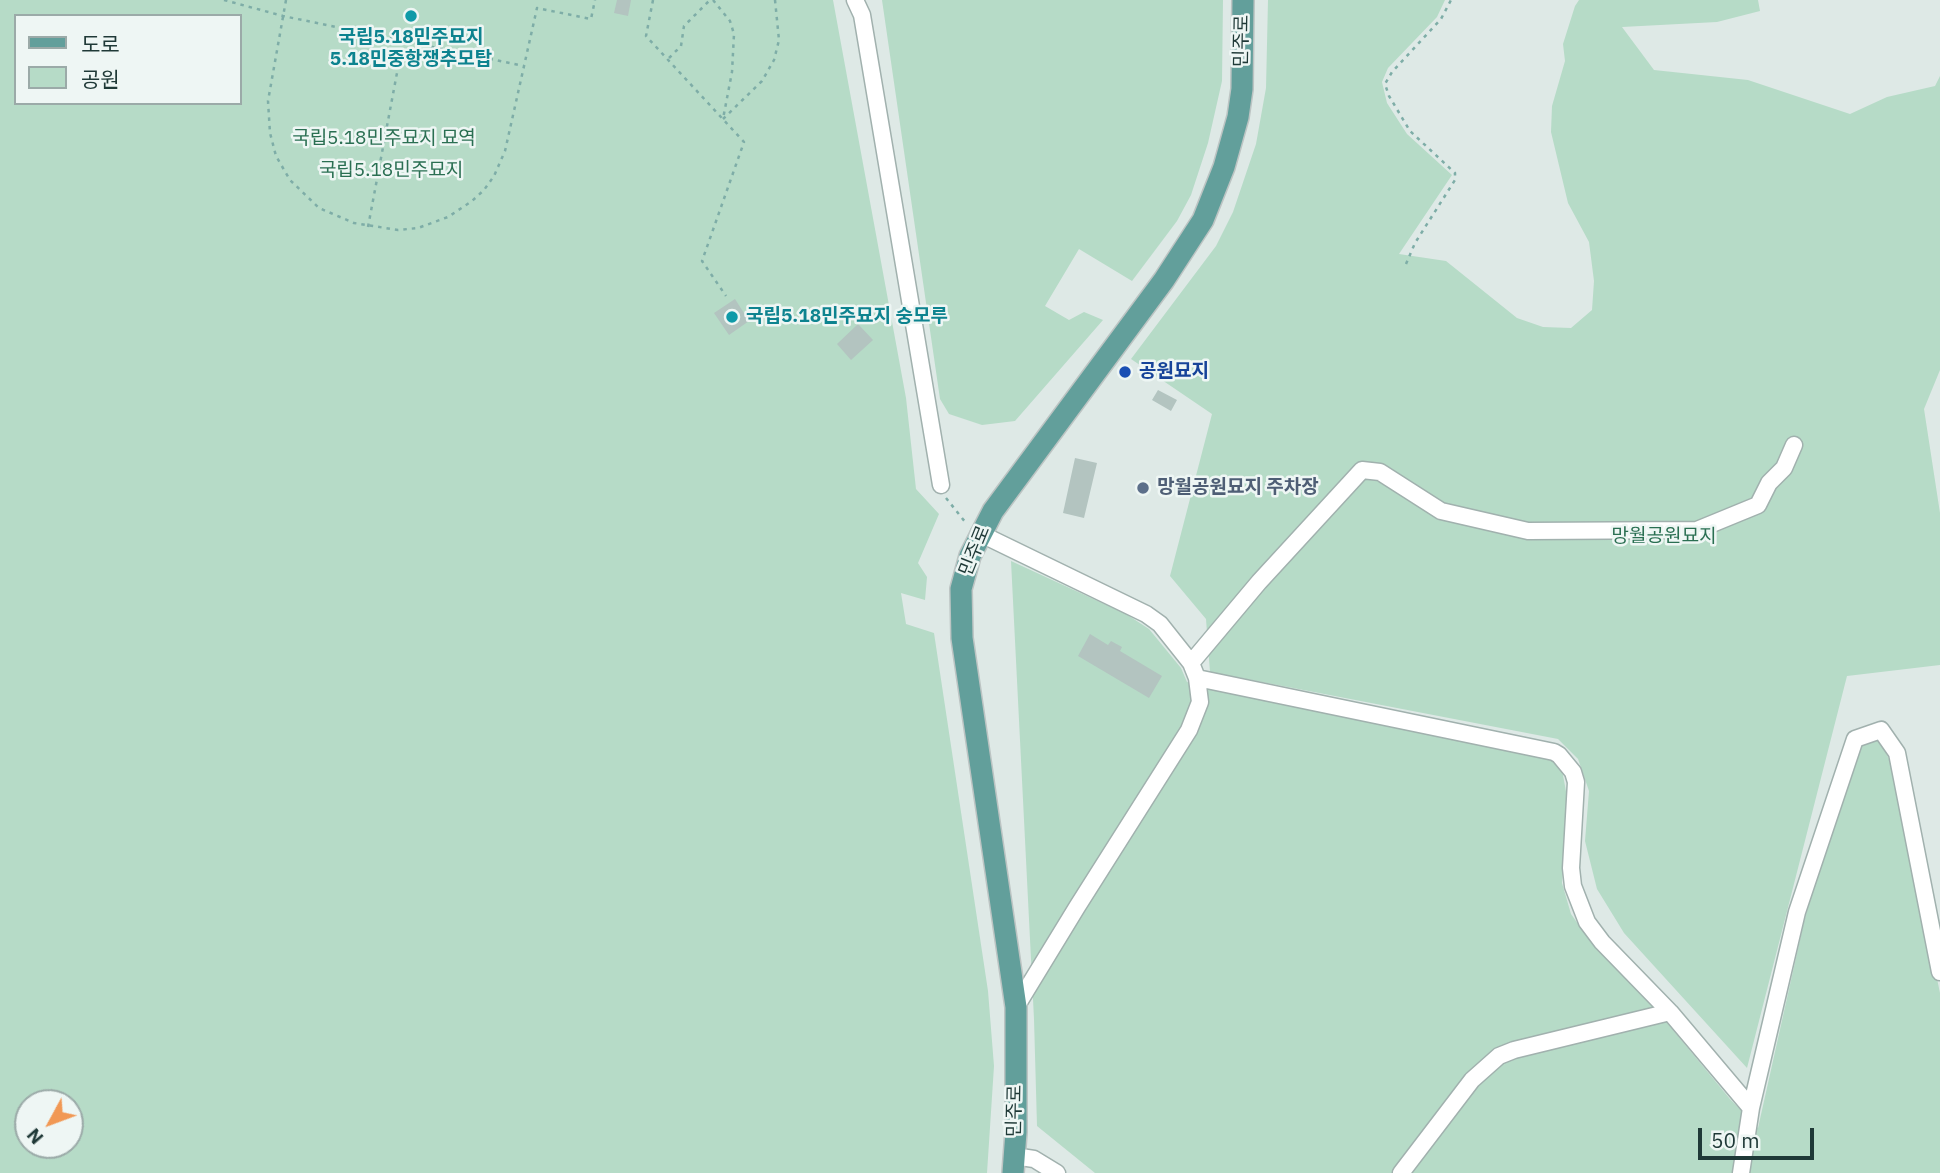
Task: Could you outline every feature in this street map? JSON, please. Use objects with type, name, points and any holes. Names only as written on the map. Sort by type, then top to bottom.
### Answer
[{"type":"main road","name":"민주로","points":[[1013,1164],[1016,1007],[962,638],[961,589],[979,533],[1164,280],[1203,220],[1224,167],[1238,117],[1242,89],[1243,0]]},
{"type":"lane","points":[[855,0],[862,15],[941,485]]},
{"type":"lane","points":[[1194,670],[1259,582],[1362,470],[1380,472],[1441,511],[1528,531],[1697,530],[1758,505],[1769,483],[1784,468],[1794,444]]},
{"type":"lane","points":[[979,533],[1146,614],[1160,624],[1194,670],[1200,702],[1189,730],[1016,1007]]},
{"type":"lane","points":[[1194,670],[1554,751],[1573,772],[1576,782],[1571,868],[1576,899],[1587,922],[1602,942],[1670,1012],[1751,1108]]},
{"type":"lane","points":[[1740,1172],[1751,1108],[1797,912],[1855,739],[1881,730],[1896,753],[1940,972]]},
{"type":"lane","points":[[1401,1173],[1472,1080],[1499,1056],[1670,1012]]},
{"type":"lane","points":[[1013,1164],[1034,1159],[1057,1173]]},
{"type":"path","points":[[224,0],[283,16],[524,66]]},
{"type":"path","points":[[286,0],[268,101],[270,133],[276,156],[290,180],[318,208],[368,227],[398,230],[425,226],[456,213],[484,190],[505,152],[537,8],[591,19],[595,0]]},
{"type":"path","points":[[653,0],[646,36],[744,142],[702,261],[726,296]]},
{"type":"path","points":[[668,59],[681,46],[684,26],[711,0],[730,21],[734,34],[732,72],[723,118]]},
{"type":"path","points":[[723,118],[762,81],[774,60],[779,40],[775,0]]},
{"type":"path","points":[[1406,264],[1415,243],[1455,180],[1455,173],[1410,131],[1389,96],[1385,84],[1392,72],[1441,19],[1451,0]]},
{"type":"path","points":[[368,227],[403,41]]},
{"type":"path","points":[[941,485],[953,509],[979,533]]},
{"type":"green space","points":[[0,0],[833,0],[906,398],[916,489],[939,514],[918,563],[927,577],[925,600],[901,593],[906,624],[934,633],[988,991],[994,1066],[987,1173],[0,1173]]},
{"type":"green space","points":[[882,0],[1223,0],[1222,81],[1208,143],[1191,195],[1177,221],[1132,281],[1079,249],[1045,306],[1069,320],[1084,312],[1103,320],[1015,421],[982,425],[949,414],[940,399]]},
{"type":"green space","name":"망월공원묘지","points":[[1268,0],[1445,0],[1437,17],[1388,68],[1382,82],[1387,103],[1407,134],[1452,175],[1399,254],[1446,261],[1517,318],[1543,327],[1571,328],[1592,310],[1594,281],[1589,242],[1568,203],[1551,132],[1552,106],[1565,61],[1563,44],[1579,0],[1758,0],[1760,11],[1717,22],[1622,27],[1654,70],[1748,80],[1850,114],[1887,97],[1935,86],[1940,76],[1940,370],[1924,409],[1940,513],[1940,665],[1847,676],[1747,1068],[1624,933],[1597,889],[1585,841],[1589,791],[1578,759],[1558,739],[1210,672],[1206,619],[1170,576],[1212,414],[1131,359],[1216,246],[1233,212],[1256,144],[1266,88]]},
{"type":"green space","points":[[1011,561],[1126,614],[1149,629],[1181,668],[1187,682],[1553,759],[1562,770],[1568,802],[1562,883],[1571,914],[1593,945],[1649,1001],[1730,1099],[1758,1128],[1804,922],[1826,840],[1858,745],[1871,737],[1881,742],[1893,768],[1940,993],[1940,1173],[1095,1173],[1037,1126]]},
{"type":"building","points":[[617,0],[631,0],[628,16],[614,13]]},
{"type":"building","name":"국립5.18민주묘지 숭모루","points":[[735,299],[749,321],[729,335],[714,313]]},
{"type":"building","points":[[858,324],[873,340],[851,360],[837,344]]},
{"type":"building","points":[[1158,390],[1177,400],[1171,411],[1152,400]]},
{"type":"building","points":[[1075,458],[1097,463],[1084,518],[1063,513]]},
{"type":"building","points":[[1090,634],[1108,645],[1111,641],[1122,647],[1120,651],[1162,676],[1149,698],[1078,656]]},
{"type":"place","name":"국립5.18민주묘지 5.18민중항쟁추모탑","points":[[411,16]]},
{"type":"place","name":"국립5.18민주묘지 숭모루","points":[[732,317]]},
{"type":"place","name":"공원묘지","points":[[1125,372]]},
{"type":"place","name":"망월공원묘지 주차장","points":[[1143,488]]},
{"type":"park label","name":"국립5.18민주묘지 묘역","points":[[384,139]]},
{"type":"park label","name":"국립5.18민주묘지","points":[[391,171]]}]
